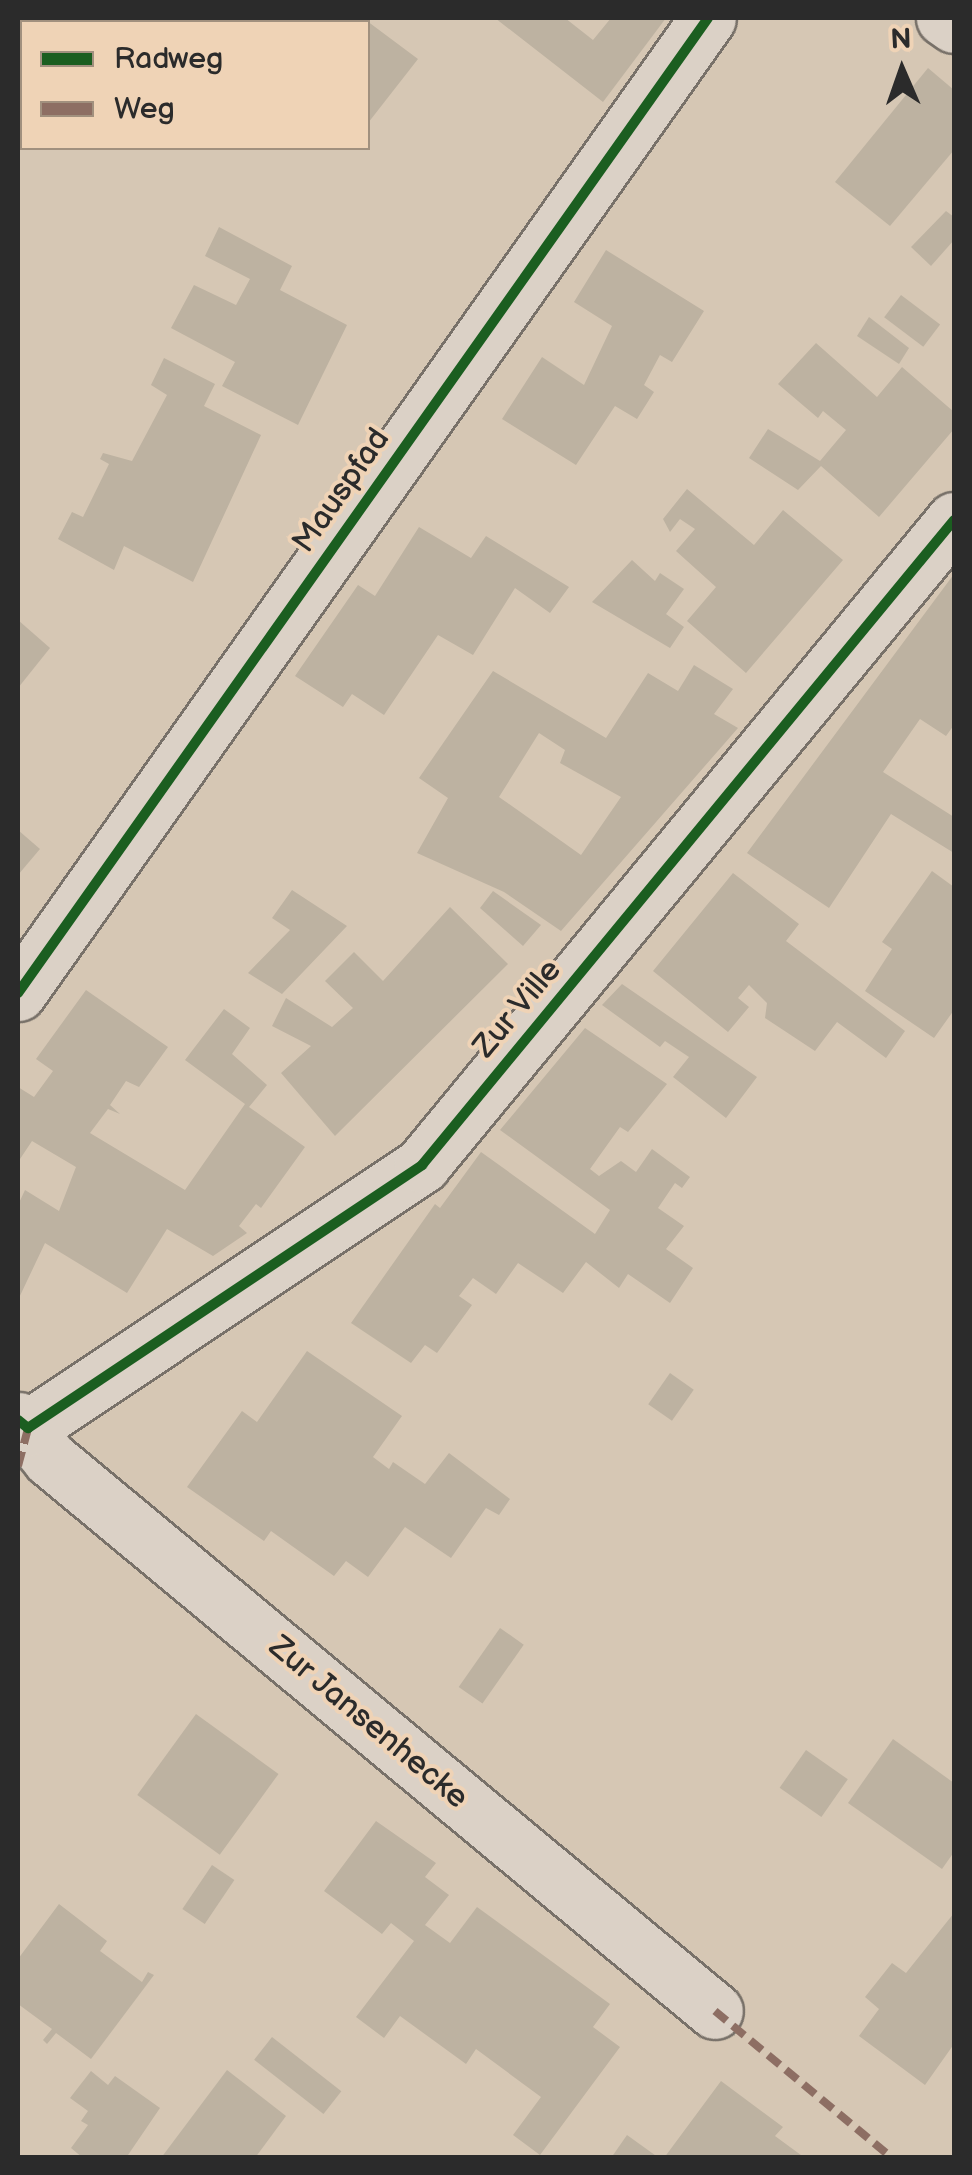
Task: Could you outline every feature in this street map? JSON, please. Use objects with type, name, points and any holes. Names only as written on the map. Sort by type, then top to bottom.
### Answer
[{"type":"street","name":"Mauspfad","points":[[18,993],[708,18]]},
{"type":"street","points":[[944,18],[954,26]]},
{"type":"street","name":"Zur Ville","points":[[22,1424],[422,1165],[954,520]]},
{"type":"street","name":"Zur Jansenhecke","points":[[22,1424],[50,1459],[715,2011]]},
{"type":"building","points":[[363,18],[366,20],[324,20]]},
{"type":"building","points":[[495,18],[565,18],[593,40],[611,18],[666,18],[603,102]]},
{"type":"building","points":[[370,23],[418,59],[370,120]]},
{"type":"building","points":[[928,68],[954,90],[954,150],[890,226],[835,182]]},
{"type":"building","points":[[946,211],[954,217],[954,240],[931,266],[911,247]]},
{"type":"building","points":[[219,227],[292,266],[280,290],[347,325],[298,425],[222,386],[235,362],[171,328],[194,285],[236,305],[250,279],[205,256]]},
{"type":"building","points":[[606,250],[704,311],[672,362],[660,355],[644,385],[654,392],[637,419],[615,406],[576,465],[502,419],[542,357],[584,385],[612,326],[574,302]]},
{"type":"building","points":[[901,295],[940,324],[923,347],[884,317]]},
{"type":"building","points":[[869,317],[909,348],[899,364],[857,336]]},
{"type":"building","points":[[816,343],[877,397],[902,367],[954,412],[954,429],[879,517],[821,466],[798,490],[749,458],[768,429],[820,461],[846,430],[823,411],[818,418],[778,384]]},
{"type":"building","points":[[164,358],[215,384],[204,406],[261,435],[193,582],[124,546],[114,570],[58,539],[72,512],[83,517],[109,464],[100,459],[103,453],[132,461],[167,395],[151,385]]},
{"type":"building","points":[[687,489],[754,545],[783,510],[843,560],[746,673],[687,621],[716,587],[676,551],[695,529],[680,519],[670,532],[663,519]]},
{"type":"building","points":[[419,527],[471,558],[486,536],[569,587],[550,613],[515,588],[473,655],[438,635],[384,715],[352,694],[343,707],[295,676],[358,585],[375,596]]},
{"type":"building","points":[[632,560],[655,581],[660,573],[684,589],[666,614],[684,627],[670,648],[592,602]]},
{"type":"building","points":[[954,574],[954,725],[946,736],[920,719],[883,772],[954,817],[954,853],[891,814],[829,908],[747,853]]},
{"type":"building","points":[[18,620],[50,648],[18,688]]},
{"type":"building","points":[[694,665],[733,689],[714,714],[738,728],[561,931],[504,892],[417,853],[448,798],[419,778],[493,671],[606,738],[648,673],[678,691]],"holes":[[[539,733],[565,750],[560,763],[621,797],[581,855],[499,797]]]},
{"type":"building","points":[[18,830],[40,849],[18,875]]},
{"type":"building","points":[[932,871],[954,887],[954,1010],[934,1038],[865,991],[892,949],[882,942]]},
{"type":"building","points":[[733,873],[799,924],[786,941],[905,1031],[886,1058],[837,1022],[815,1051],[765,1018],[767,1003],[749,985],[738,998],[749,1007],[728,1032],[653,971]]},
{"type":"building","points":[[292,890],[347,926],[282,994],[248,973],[290,930],[272,918]]},
{"type":"building","points":[[493,891],[541,925],[523,946],[480,908]]},
{"type":"building","points":[[450,907],[508,964],[335,1136],[281,1073],[311,1046],[272,1026],[286,998],[332,1027],[353,1008],[325,981],[354,952],[383,981]]},
{"type":"building","points":[[622,984],[757,1077],[726,1118],[673,1077],[689,1057],[665,1041],[660,1047],[602,1005]]},
{"type":"building","points":[[86,990],[168,1047],[139,1087],[126,1081],[110,1105],[120,1114],[108,1109],[90,1133],[185,1190],[245,1104],[185,1060],[224,1009],[250,1028],[232,1054],[267,1085],[249,1107],[305,1147],[261,1208],[256,1204],[239,1226],[247,1233],[213,1256],[167,1229],[127,1293],[45,1243],[18,1300],[18,1205],[25,1190],[59,1211],[76,1167],[32,1141],[18,1162],[18,1087],[34,1097],[53,1071],[36,1059]]},
{"type":"building","points":[[585,1028],[667,1084],[628,1132],[620,1127],[590,1169],[599,1176],[621,1161],[636,1172],[652,1149],[690,1177],[682,1188],[675,1183],[658,1208],[684,1226],[666,1249],[693,1268],[670,1303],[628,1274],[619,1288],[586,1262],[563,1293],[518,1263],[496,1294],[473,1278],[459,1296],[472,1305],[437,1353],[425,1345],[411,1363],[351,1323],[435,1204],[440,1208],[481,1152],[595,1234],[610,1210],[500,1130]]},
{"type":"building","points":[[307,1351],[402,1416],[373,1457],[389,1469],[393,1462],[425,1484],[449,1453],[510,1499],[499,1515],[486,1508],[451,1558],[405,1527],[368,1577],[346,1561],[334,1576],[271,1531],[264,1541],[187,1487],[242,1411],[257,1422]]},
{"type":"building","points":[[670,1373],[694,1390],[672,1421],[648,1404]]},
{"type":"building","points":[[500,1628],[524,1645],[482,1704],[459,1687]]},
{"type":"building","points":[[196,1714],[279,1774],[220,1855],[137,1795]]},
{"type":"building","points":[[893,1739],[954,1783],[954,1852],[942,1869],[848,1803]]},
{"type":"building","points":[[806,1750],[848,1779],[821,1817],[780,1788]]},
{"type":"building","points":[[376,1821],[436,1863],[425,1877],[449,1895],[425,1925],[450,1943],[477,1907],[610,2004],[593,2027],[620,2047],[540,2155],[513,2135],[541,2097],[476,2049],[466,2064],[400,2016],[384,2038],[356,2017],[414,1941],[391,1923],[382,1934],[324,1891]]},
{"type":"building","points":[[212,1865],[234,1880],[205,1924],[182,1909]]},
{"type":"building","points":[[59,1904],[107,1941],[100,1951],[142,1982],[148,1972],[154,1975],[91,2059],[56,2033],[47,2044],[43,2040],[52,2029],[18,2004],[18,1959]]},
{"type":"building","points":[[954,1913],[954,2044],[925,2085],[859,2036],[879,2009],[865,1997],[892,1963],[906,1973]]},
{"type":"building","points":[[272,2037],[341,2091],[323,2114],[254,2060]]},
{"type":"building","points":[[227,2070],[286,2116],[255,2158],[161,2158]]},
{"type":"building","points":[[91,2071],[108,2085],[115,2076],[160,2108],[128,2155],[83,2158],[71,2148],[88,2125],[81,2121],[88,2111],[70,2098]]},
{"type":"building","points":[[721,2081],[783,2127],[775,2136],[805,2158],[664,2158]]},
{"type":"building","points":[[627,2135],[659,2158],[611,2158]]},
{"type":"marked path","points":[[18,1466],[28,1428]]},
{"type":"marked path","points":[[715,2011],[892,2158]]},
{"type":"cycle path","points":[[18,993],[708,18]]},
{"type":"cycle path","points":[[18,1420],[28,1428],[422,1165],[954,520]]}]
